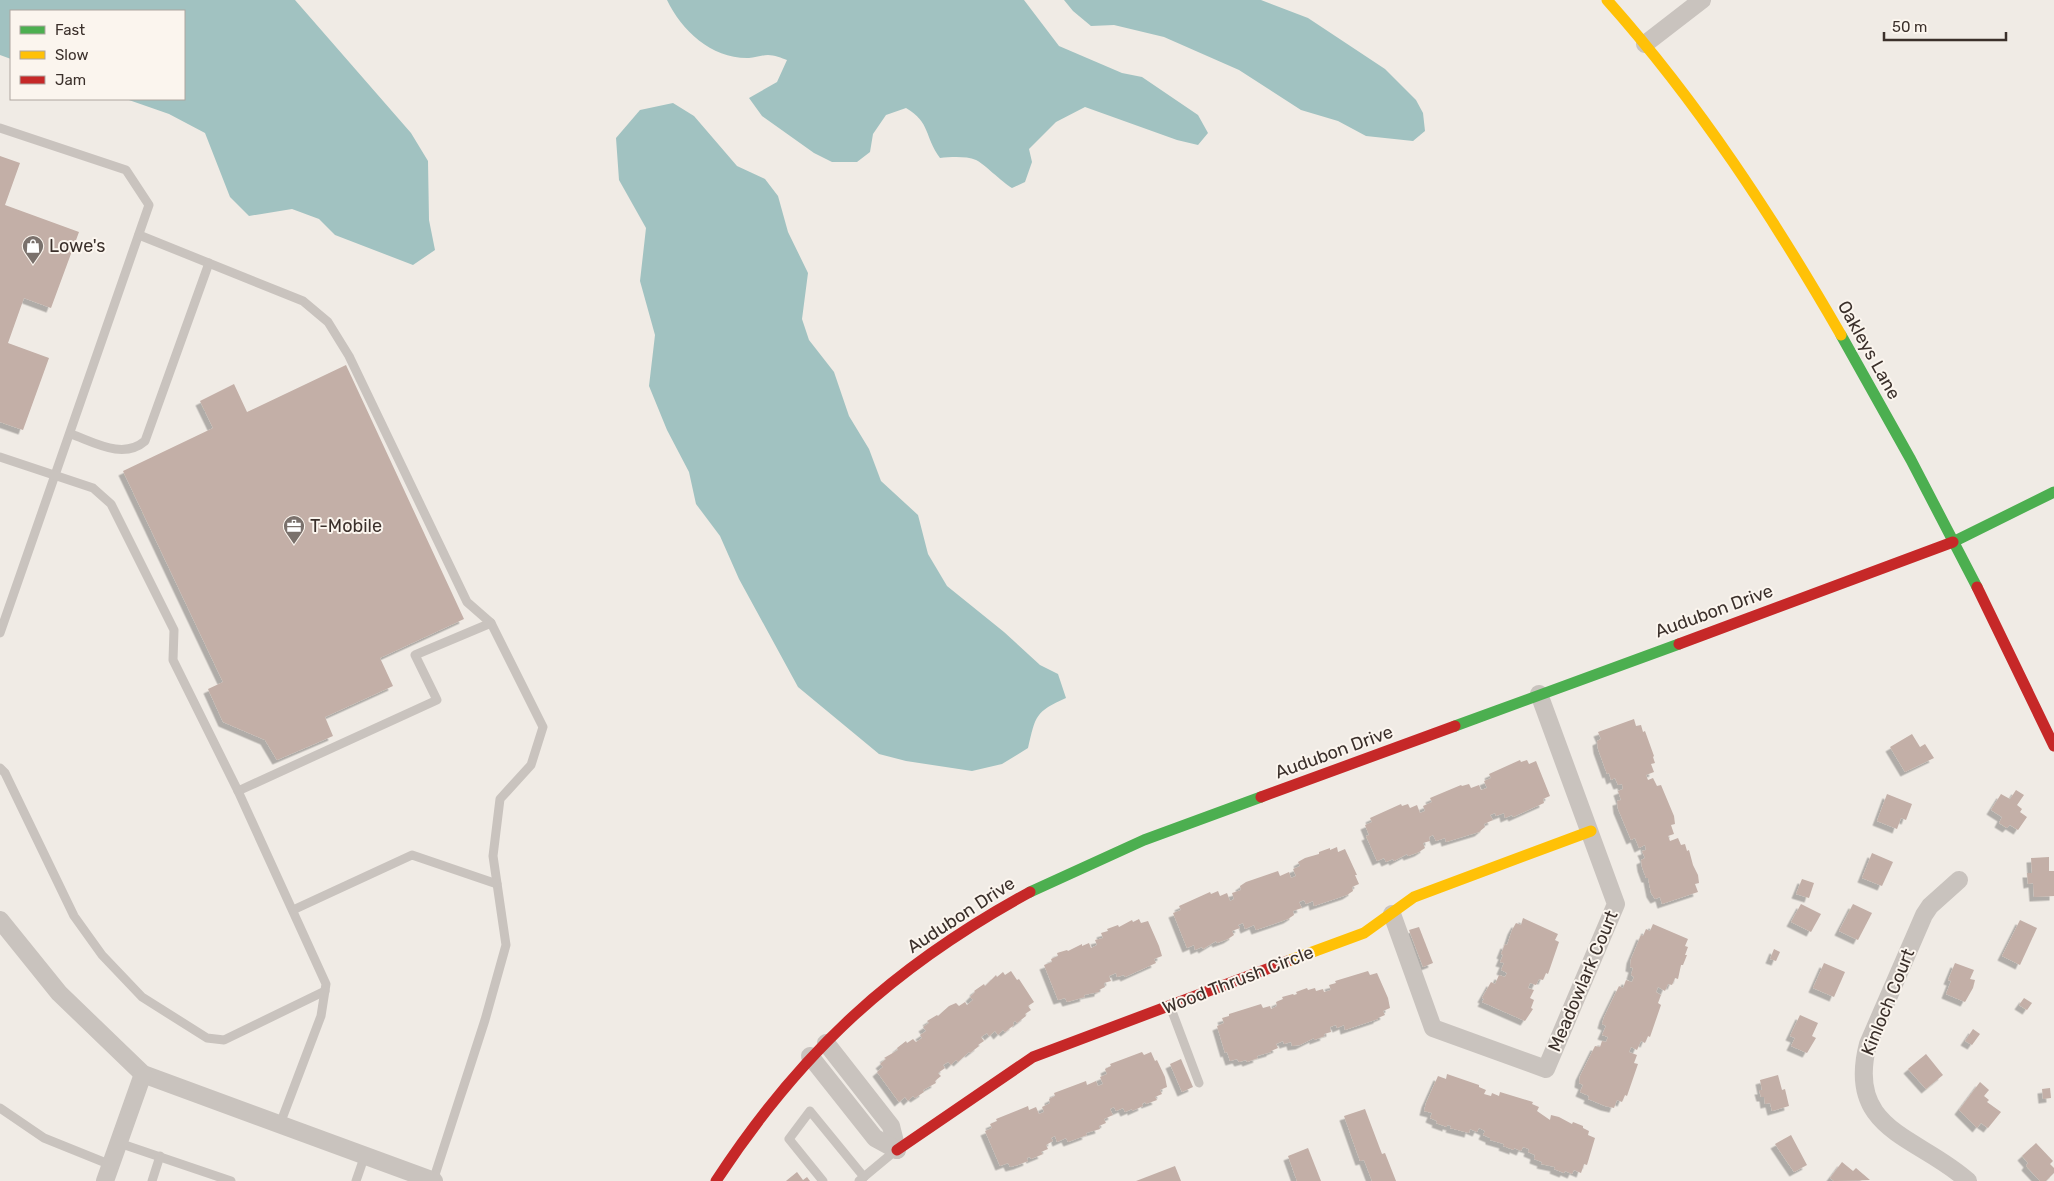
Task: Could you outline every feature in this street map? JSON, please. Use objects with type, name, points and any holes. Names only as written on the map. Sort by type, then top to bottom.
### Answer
[{"type":"street","name":"Oakleys Lane","points":[[1607,0],[1674,80],[1756,199],[1824,306],[1954,542],[2054,746]]},
{"type":"street","points":[[1645,44],[1702,0]]},
{"type":"street","name":"Audubon Drive","points":[[716,1181],[760,1114],[810,1056],[886,986],[921,959],[990,914],[1040,886],[1144,840],[1954,542],[2054,492]]},
{"type":"street","name":"Meadowlark Court","points":[[1392,914],[1433,1028],[1546,1069],[1616,904],[1591,831],[1539,694]]},
{"type":"street","name":"Wood Thrush Circle","points":[[897,1150],[1034,1057],[1364,933],[1414,897],[1591,831]]},
{"type":"street","name":"Kinloch Court","points":[[1959,880],[1930,906],[1924,915],[1868,1044],[1862,1064],[1863,1085],[1877,1117],[1900,1137],[1942,1160],[1968,1181]]},
{"type":"street","points":[[0,920],[59,993],[143,1074],[433,1181]]},
{"type":"street","points":[[826,1043],[891,1126],[897,1150]]},
{"type":"street","points":[[810,1056],[875,1138],[897,1150]]},
{"type":"street","points":[[108,1173],[143,1074]]},
{"type":"lane","points":[[0,128],[126,170],[149,205],[71,434],[0,633]]},
{"type":"lane","points":[[139,235],[303,301],[328,322],[349,356],[467,602],[491,623],[543,727],[531,765],[500,798],[493,856],[506,945],[485,1020],[433,1181]]},
{"type":"lane","points":[[71,434],[118,450],[137,448],[145,441],[209,263]]},
{"type":"lane","points":[[0,457],[93,488],[111,504],[174,630],[172,660],[238,791],[326,984],[321,1016],[280,1124]]},
{"type":"lane","points":[[238,791],[436,700],[415,655],[491,623]]},
{"type":"lane","points":[[0,768],[5,773],[74,916],[102,955],[142,997],[207,1038],[224,1040],[325,991]]},
{"type":"lane","points":[[293,910],[412,855],[497,884]]},
{"type":"lane","points":[[1170,1006],[1200,1083]]},
{"type":"lane","points":[[0,1108],[44,1138],[108,1173]]},
{"type":"lane","points":[[823,1181],[789,1139],[810,1111],[861,1179],[897,1150]]},
{"type":"lane","points":[[119,1142],[232,1181]]},
{"type":"lane","points":[[356,1181],[365,1155]]},
{"type":"lane","points":[[152,1181],[160,1156]]},
{"type":"water","points":[[0,0],[295,0],[411,133],[428,161],[429,220],[435,250],[413,265],[335,235],[319,219],[292,209],[249,216],[230,197],[205,133],[169,114],[129,100],[185,100],[185,10],[10,10],[10,59],[0,55]]},
{"type":"water","points":[[667,0],[1024,0],[1059,46],[1122,73],[1142,77],[1198,115],[1208,133],[1198,145],[1177,140],[1085,107],[1056,122],[1029,149],[1032,162],[1025,182],[1012,188],[976,160],[963,157],[940,158],[920,119],[906,108],[886,115],[873,134],[870,152],[857,162],[832,162],[814,153],[762,116],[749,98],[777,82],[787,60],[770,55],[749,58],[735,57],[711,48],[690,32],[673,11]]},
{"type":"water","points":[[1064,0],[1261,0],[1308,18],[1385,69],[1416,100],[1423,113],[1425,131],[1413,141],[1366,136],[1338,121],[1301,110],[1239,70],[1164,37],[1114,25],[1091,26],[1073,11]]},
{"type":"water","points":[[673,103],[694,116],[737,166],[765,179],[778,196],[788,232],[808,273],[802,319],[809,340],[834,372],[849,416],[869,449],[881,481],[918,515],[928,554],[947,586],[1004,632],[1040,665],[1058,674],[1066,698],[1042,711],[1035,721],[1028,748],[1002,764],[972,771],[906,761],[879,754],[798,687],[739,579],[720,536],[696,504],[689,472],[667,430],[649,386],[655,335],[640,281],[646,228],[619,180],[616,138],[640,110]]},
{"type":"building","name":"Lowe's","points":[[0,156],[20,163],[5,205],[79,232],[51,308],[24,298],[8,343],[49,358],[23,430],[0,422]]},
{"type":"building","name":"T-Mobile","points":[[346,365],[464,619],[380,658],[393,686],[325,717],[333,736],[277,760],[265,740],[223,722],[208,689],[223,682],[123,471],[213,428],[200,401],[234,384],[247,412]]},
{"type":"building","points":[[1634,719],[1636,726],[1641,725],[1643,732],[1645,731],[1654,756],[1655,763],[1651,764],[1654,772],[1646,775],[1648,780],[1653,778],[1657,786],[1661,785],[1674,816],[1675,824],[1671,825],[1674,834],[1668,836],[1670,841],[1678,838],[1681,845],[1685,844],[1698,875],[1699,883],[1695,884],[1698,892],[1662,904],[1660,897],[1655,899],[1651,893],[1648,878],[1646,878],[1642,867],[1641,860],[1645,858],[1642,851],[1646,850],[1645,845],[1639,848],[1635,838],[1631,840],[1618,809],[1617,801],[1621,800],[1618,791],[1623,789],[1622,784],[1618,785],[1615,778],[1611,780],[1598,749],[1597,741],[1601,739],[1598,732]]},
{"type":"building","points":[[1912,734],[1920,747],[1925,744],[1934,758],[1905,772],[1890,747]]},
{"type":"building","points":[[1520,760],[1521,762],[1527,760],[1529,764],[1536,761],[1550,796],[1543,799],[1544,803],[1513,817],[1512,815],[1505,818],[1504,813],[1496,816],[1495,813],[1490,815],[1493,820],[1484,824],[1485,827],[1479,832],[1446,842],[1445,838],[1436,841],[1433,835],[1429,837],[1430,841],[1423,843],[1425,848],[1419,852],[1408,856],[1407,854],[1394,861],[1393,859],[1386,862],[1384,858],[1377,861],[1366,836],[1369,835],[1365,825],[1372,822],[1370,818],[1401,804],[1402,806],[1408,804],[1410,808],[1417,805],[1420,813],[1425,811],[1423,806],[1432,802],[1430,798],[1461,785],[1469,784],[1471,788],[1479,785],[1481,790],[1487,788],[1484,781],[1491,778],[1489,774]]},
{"type":"building","points":[[2016,790],[2024,795],[2017,805],[2022,809],[2020,812],[2027,817],[2018,830],[2010,825],[2007,828],[1999,823],[2002,817],[1991,810],[2001,794],[2010,799]]},
{"type":"building","points":[[1887,794],[1912,804],[1906,820],[1901,818],[1897,829],[1877,821]]},
{"type":"building","points":[[1337,847],[1338,852],[1345,849],[1357,875],[1355,875],[1359,884],[1352,887],[1353,891],[1347,895],[1314,906],[1313,901],[1306,904],[1304,900],[1299,902],[1302,908],[1293,911],[1294,915],[1288,919],[1256,930],[1254,925],[1245,929],[1243,923],[1238,925],[1240,928],[1232,931],[1234,935],[1228,939],[1217,943],[1216,941],[1203,949],[1202,947],[1195,950],[1194,945],[1187,948],[1173,913],[1181,910],[1179,906],[1210,892],[1211,894],[1218,891],[1220,896],[1227,893],[1230,901],[1234,899],[1232,893],[1241,890],[1240,886],[1246,882],[1278,871],[1280,876],[1289,872],[1291,878],[1296,876],[1293,869],[1300,866],[1298,862],[1319,854],[1319,852]]},
{"type":"building","points":[[1872,853],[1893,862],[1882,886],[1862,878]]},
{"type":"building","points":[[2049,857],[2049,871],[2054,871],[2054,896],[2034,897],[2033,883],[2028,884],[2027,873],[2032,873],[2031,858]]},
{"type":"building","points":[[1802,879],[1814,883],[1809,898],[1796,894]]},
{"type":"building","points":[[1801,904],[1821,914],[1811,932],[1791,922]]},
{"type":"building","points":[[1853,904],[1872,913],[1858,940],[1839,931]]},
{"type":"building","points":[[1523,918],[1558,934],[1555,940],[1559,942],[1548,974],[1546,973],[1543,980],[1539,979],[1536,985],[1530,983],[1528,988],[1534,990],[1530,998],[1534,1000],[1531,1008],[1533,1009],[1525,1021],[1482,1002],[1484,999],[1482,998],[1491,982],[1495,984],[1499,975],[1505,977],[1507,973],[1501,970],[1504,963],[1500,962],[1503,955],[1501,954],[1516,923],[1521,925]]},
{"type":"building","points":[[1139,919],[1141,923],[1148,921],[1159,946],[1162,956],[1154,959],[1156,963],[1125,977],[1124,975],[1117,977],[1116,973],[1109,976],[1111,981],[1104,983],[1105,987],[1099,990],[1099,992],[1084,995],[1085,997],[1067,1002],[1065,998],[1058,1000],[1044,965],[1052,962],[1051,959],[1058,956],[1057,953],[1068,951],[1082,944],[1082,946],[1089,943],[1091,948],[1097,945],[1095,940],[1103,938],[1101,933],[1108,931],[1107,929],[1118,925],[1119,927],[1132,920],[1133,922]]},
{"type":"building","points":[[2020,920],[2037,928],[2020,965],[2002,956]]},
{"type":"building","points":[[1653,924],[1688,939],[1685,946],[1688,947],[1685,955],[1687,955],[1683,965],[1681,965],[1678,979],[1675,978],[1672,985],[1668,984],[1665,991],[1658,987],[1656,992],[1661,995],[1658,1003],[1661,1005],[1650,1037],[1648,1036],[1645,1043],[1641,1041],[1637,1050],[1631,1047],[1629,1052],[1637,1055],[1634,1063],[1638,1064],[1627,1096],[1625,1095],[1622,1102],[1617,1100],[1614,1108],[1605,1106],[1588,1099],[1589,1096],[1580,1092],[1583,1085],[1579,1083],[1580,1076],[1595,1046],[1600,1047],[1602,1041],[1606,1042],[1608,1037],[1602,1035],[1606,1026],[1602,1024],[1604,1017],[1619,986],[1623,988],[1626,980],[1632,982],[1634,977],[1631,975],[1633,968],[1630,967],[1631,959],[1641,935],[1643,936],[1646,929],[1650,931]]},
{"type":"building","points":[[1419,927],[1433,963],[1423,967],[1409,930]]},
{"type":"building","points":[[1774,949],[1780,952],[1776,961],[1770,959]]},
{"type":"building","points":[[1824,963],[1845,972],[1834,997],[1813,988]]},
{"type":"building","points":[[1955,963],[1974,970],[1970,979],[1975,980],[1973,988],[1965,1002],[1946,994],[1951,981],[1948,980]]},
{"type":"building","points":[[1011,971],[1017,980],[1019,979],[1034,1002],[1028,1006],[1031,1010],[1025,1014],[1026,1016],[1017,1023],[1015,1021],[1014,1025],[1005,1032],[1003,1030],[998,1035],[995,1031],[989,1036],[987,1033],[981,1037],[984,1041],[958,1062],[956,1060],[951,1065],[948,1062],[943,1065],[945,1068],[938,1073],[941,1076],[935,1081],[936,1083],[923,1090],[924,1092],[915,1098],[913,1096],[908,1101],[905,1097],[899,1102],[877,1072],[883,1067],[880,1064],[886,1059],[884,1058],[898,1050],[897,1048],[906,1041],[907,1043],[913,1039],[916,1042],[922,1038],[920,1035],[926,1031],[923,1027],[929,1023],[927,1021],[938,1016],[949,1006],[956,1003],[959,1006],[965,1002],[967,1005],[973,1000],[970,997],[974,991],[984,984],[985,986],[996,975],[997,977],[1003,972],[1005,975]]},
{"type":"building","points":[[1368,971],[1370,975],[1377,973],[1388,998],[1390,1008],[1383,1011],[1385,1015],[1345,1030],[1344,1025],[1337,1028],[1336,1025],[1330,1027],[1331,1032],[1324,1034],[1325,1036],[1314,1040],[1314,1038],[1300,1045],[1292,1046],[1291,1042],[1284,1044],[1283,1041],[1276,1044],[1278,1048],[1247,1062],[1246,1060],[1239,1062],[1237,1059],[1230,1061],[1227,1052],[1225,1053],[1217,1026],[1224,1023],[1222,1018],[1261,1004],[1263,1008],[1270,1006],[1271,1009],[1277,1006],[1276,1002],[1283,999],[1282,997],[1297,994],[1296,992],[1307,988],[1308,990],[1315,988],[1316,991],[1323,989],[1324,992],[1331,990],[1329,985],[1336,983],[1335,981]]},
{"type":"building","points":[[2024,998],[2032,1003],[2027,1010],[2019,1005]]},
{"type":"building","points":[[1800,1015],[1818,1023],[1812,1036],[1816,1038],[1807,1053],[1791,1046],[1795,1038],[1790,1036]]},
{"type":"building","points":[[1973,1029],[1980,1034],[1972,1045],[1965,1041]]},
{"type":"building","points":[[1142,1052],[1144,1055],[1151,1052],[1165,1077],[1167,1087],[1160,1090],[1162,1094],[1155,1097],[1157,1100],[1146,1104],[1145,1102],[1142,1104],[1143,1106],[1132,1111],[1132,1109],[1125,1112],[1123,1108],[1116,1111],[1114,1107],[1110,1109],[1113,1115],[1104,1119],[1106,1123],[1099,1126],[1100,1129],[1086,1133],[1087,1135],[1068,1142],[1066,1138],[1057,1142],[1055,1136],[1051,1138],[1053,1141],[1046,1145],[1048,1149],[1041,1152],[1043,1154],[1031,1159],[1030,1157],[1027,1158],[1028,1161],[1018,1165],[1010,1167],[1008,1163],[1000,1166],[985,1131],[992,1128],[990,1124],[997,1121],[996,1119],[1028,1106],[1029,1110],[1036,1107],[1039,1114],[1044,1112],[1042,1107],[1050,1103],[1049,1099],[1055,1096],[1054,1093],[1086,1081],[1087,1085],[1096,1081],[1098,1086],[1103,1084],[1100,1077],[1107,1074],[1105,1069],[1111,1066],[1110,1064]]},
{"type":"building","points":[[1926,1054],[1943,1075],[1926,1089],[1908,1069]]},
{"type":"building","points":[[1181,1059],[1193,1087],[1182,1092],[1170,1064]]},
{"type":"building","points":[[1447,1074],[1479,1085],[1479,1087],[1486,1090],[1484,1094],[1491,1096],[1492,1093],[1499,1096],[1500,1092],[1533,1102],[1532,1104],[1539,1107],[1537,1111],[1550,1120],[1551,1115],[1572,1124],[1573,1122],[1583,1126],[1583,1128],[1589,1131],[1588,1135],[1595,1138],[1587,1165],[1584,1164],[1581,1173],[1574,1170],[1572,1174],[1565,1171],[1564,1173],[1554,1169],[1555,1167],[1541,1164],[1542,1162],[1534,1159],[1535,1155],[1528,1152],[1529,1149],[1523,1147],[1521,1151],[1514,1148],[1514,1150],[1503,1146],[1504,1144],[1490,1140],[1490,1138],[1483,1135],[1485,1131],[1479,1128],[1477,1132],[1470,1129],[1469,1133],[1436,1123],[1437,1121],[1430,1118],[1432,1113],[1424,1111],[1438,1076],[1446,1079]]},
{"type":"building","points":[[1778,1075],[1782,1090],[1785,1089],[1789,1106],[1772,1111],[1770,1103],[1765,1104],[1764,1097],[1761,1097],[1759,1090],[1762,1090],[1760,1080]]},
{"type":"building","points":[[1980,1082],[1989,1090],[1984,1096],[1989,1100],[1987,1102],[2001,1112],[1988,1128],[1981,1123],[1977,1128],[1959,1110]]},
{"type":"building","points":[[2050,1088],[2051,1098],[2043,1099],[2042,1089]]},
{"type":"building","points":[[1365,1109],[1382,1154],[1385,1153],[1396,1181],[1372,1181],[1364,1160],[1360,1161],[1344,1116]]},
{"type":"building","points":[[1791,1135],[1807,1165],[1794,1172],[1775,1144]]},
{"type":"building","points":[[2036,1143],[2053,1161],[2050,1164],[2054,1168],[2054,1173],[2046,1181],[2040,1181],[2026,1166],[2028,1163],[2022,1156]]},
{"type":"building","points":[[1308,1148],[1321,1181],[1297,1181],[1288,1156]]},
{"type":"building","points":[[1842,1162],[1853,1171],[1856,1168],[1870,1180],[1834,1181],[1830,1178]]},
{"type":"building","points":[[1175,1166],[1181,1181],[1136,1181]]},
{"type":"building","points":[[797,1172],[803,1180],[807,1177],[810,1181],[786,1181]]},
{"type":"traffic: fast","points":[[1841,335],[1911,460],[1977,587]]},
{"type":"traffic: fast","points":[[1953,542],[2054,492]]},
{"type":"traffic: fast","points":[[1455,726],[1679,644]]},
{"type":"traffic: fast","points":[[1030,892],[1144,840],[1261,797]]},
{"type":"traffic: slow","points":[[1607,0],[1672,79],[1733,162],[1789,247],[1841,335]]},
{"type":"traffic: slow","points":[[1288,961],[1364,933],[1414,897],[1591,831]]},
{"type":"traffic: jam","points":[[1679,644],[1953,542]]},
{"type":"traffic: jam","points":[[1977,587],[2054,746]]},
{"type":"traffic: jam","points":[[1261,797],[1455,726]]},
{"type":"traffic: jam","points":[[716,1181],[748,1134],[782,1091],[817,1052],[854,1016],[893,982],[936,950],[981,920],[1030,892]]},
{"type":"traffic: jam","points":[[897,1150],[1033,1057],[1288,961]]},
{"type":"place","name":"Lowe's","points":[[33,265]]},
{"type":"place","name":"T-Mobile","points":[[294,545]]}]
